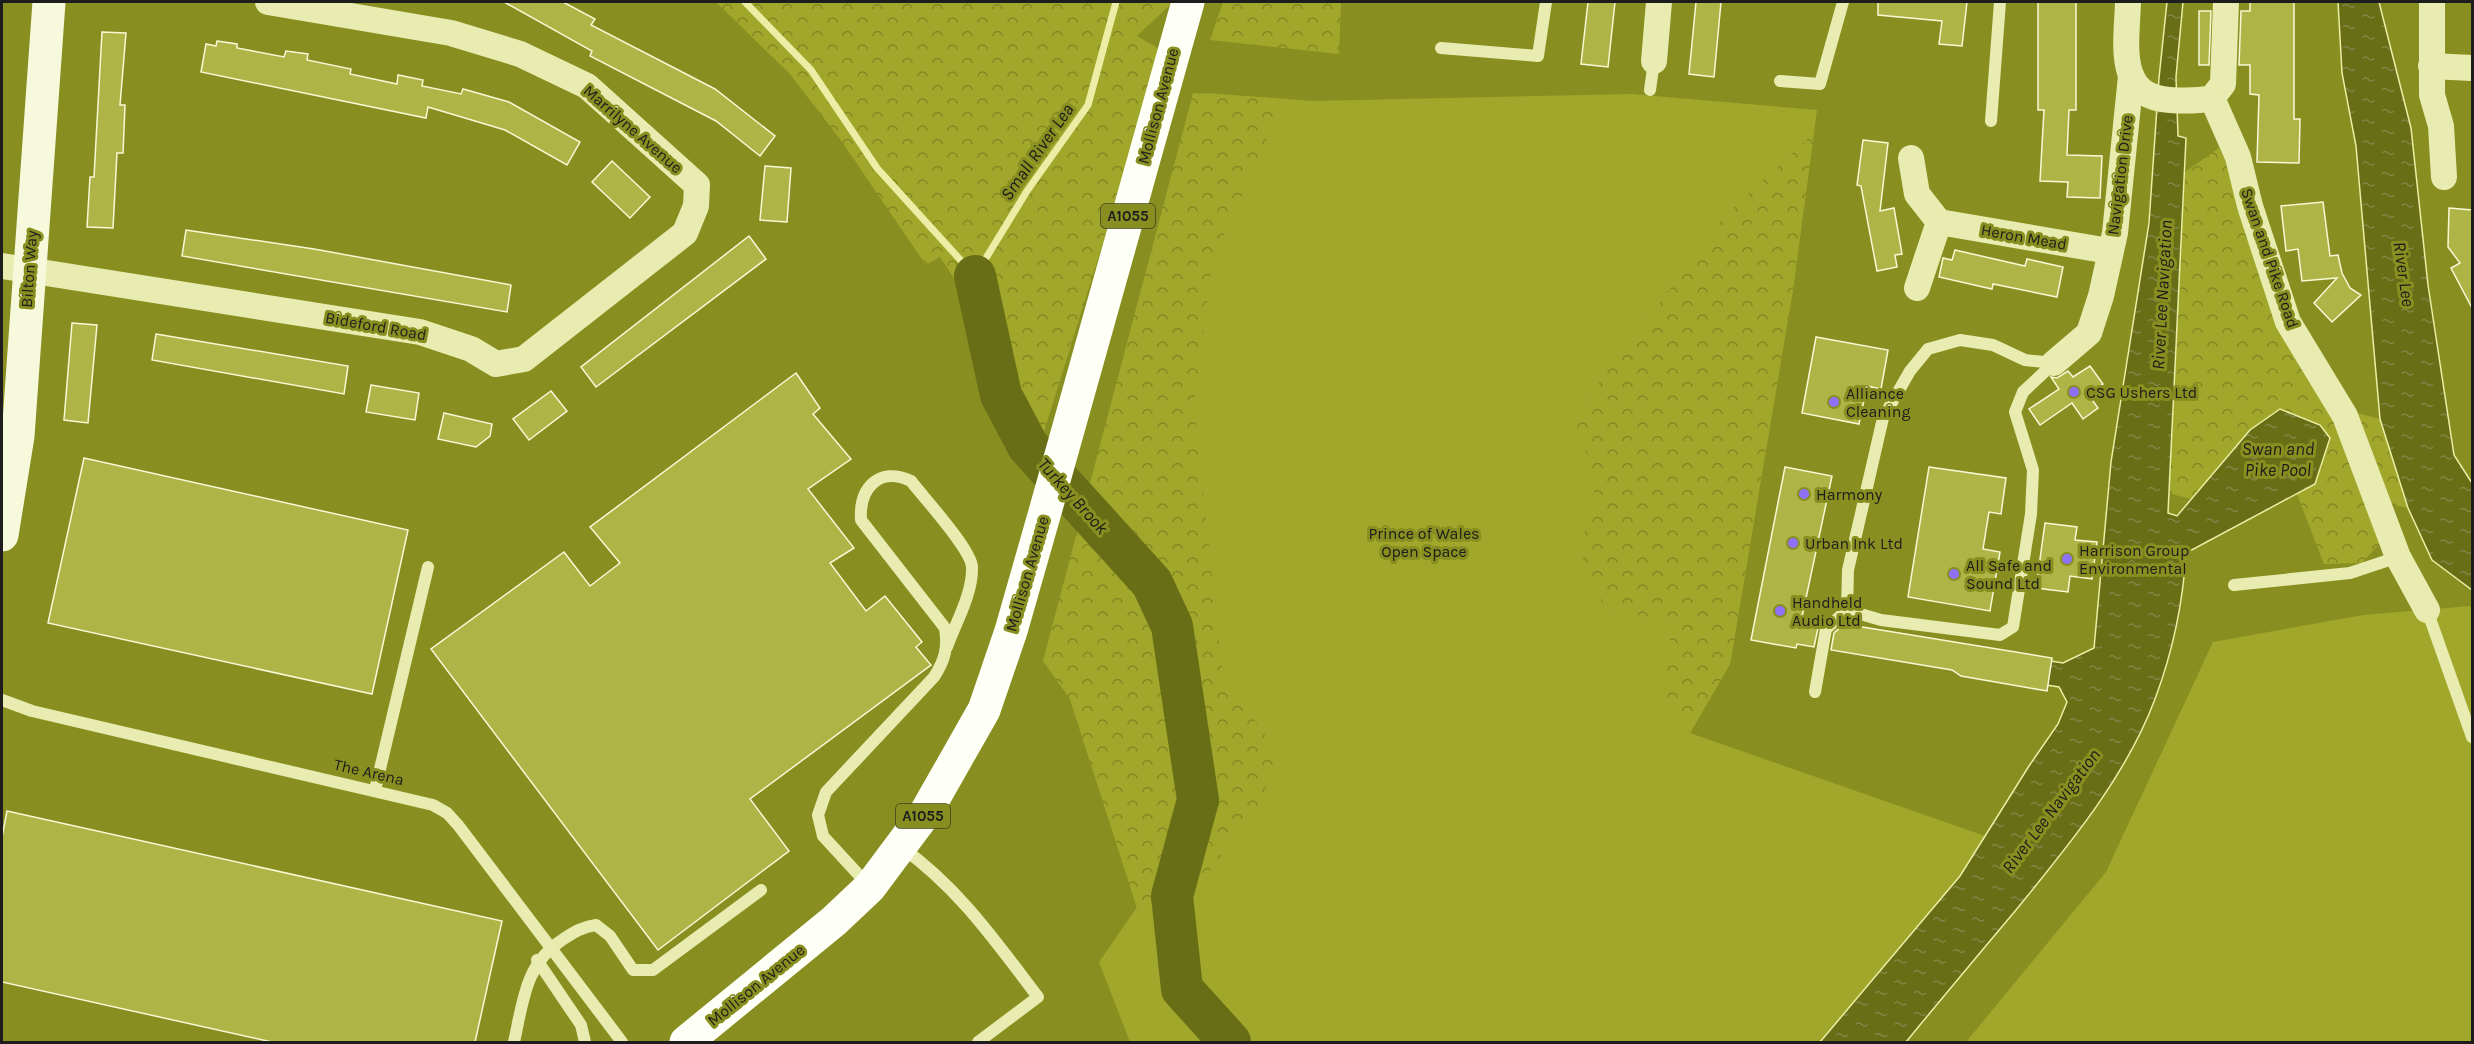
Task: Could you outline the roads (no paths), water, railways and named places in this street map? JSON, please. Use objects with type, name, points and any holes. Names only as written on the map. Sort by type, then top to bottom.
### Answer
[{"type":"main road","name":"Mollison Avenue","points":[[689,1042],[834,921],[870,887],[901,848],[954,767],[984,710],[1011,631],[1188,2]]},
{"type":"street","name":"Bilton Way","points":[[2,535],[18,436],[15,268],[49,2]]},
{"type":"street","name":"Marrilyne Avenue","points":[[268,2],[451,33],[529,58],[587,86],[595,93],[697,185],[696,206]]},
{"type":"street","points":[[1654,61],[1659,2]]},
{"type":"street","name":"Navigation Drive","points":[[2054,363],[2089,333],[2101,296],[2109,251],[2115,232],[2131,76],[2128,63],[2128,2]]},
{"type":"street","points":[[2131,76],[2142,92],[2154,99],[2185,101],[2212,98],[2223,84],[2226,2]]},
{"type":"street","points":[[2432,2],[2430,66],[2432,95],[2441,126],[2444,177]]},
{"type":"street","points":[[2430,66],[2472,68]]},
{"type":"street","name":"Swan and Pike Road","points":[[2212,98],[2238,157],[2250,206],[2288,322],[2345,416],[2398,557],[2427,610]]},
{"type":"street","points":[[1911,158],[1917,194],[1939,222],[1917,288]]},
{"type":"street","name":"Bideford Road","points":[[15,268],[420,332],[471,349],[496,364],[524,359],[676,240],[685,232],[696,206]]},
{"type":"street","name":"Heron Mead","points":[[1939,222],[2109,251]]},
{"type":"lane","points":[[1441,48],[1538,56],[1545,2]]},
{"type":"lane","points":[[1780,81],[1820,84],[1843,2]]},
{"type":"lane","points":[[1991,121],[2000,2]]},
{"type":"lane","points":[[1650,90],[1654,61]]},
{"type":"lane","points":[[1815,692],[1826,629],[1847,610],[1848,570],[1883,418],[1910,370],[1928,349],[1960,340],[1993,345],[2025,360],[2054,363]]},
{"type":"lane","points":[[1847,610],[1881,620],[1968,633],[2000,635],[2013,627],[2031,514],[2033,470],[2015,412],[2023,392],[2054,363]]},
{"type":"lane","points":[[870,887],[823,836],[818,815],[826,792],[934,677],[942,664],[970,582],[972,565],[966,551],[911,481],[899,476],[874,481],[866,491],[860,506],[861,520],[945,628],[948,646]]},
{"type":"lane","points":[[2234,585],[2350,573],[2398,557]]},
{"type":"lane","points":[[375,790],[428,567]]},
{"type":"lane","points":[[2427,610],[2472,737]]},
{"type":"lane","name":"The Arena","points":[[2,700],[32,711],[433,805],[447,813],[622,1042]]},
{"type":"lane","points":[[901,848],[920,861],[965,901],[1038,997],[978,1042]]},
{"type":"lane","points":[[514,1042],[523,1001],[537,960],[550,947],[582,927],[596,925],[610,936],[633,970],[653,970],[761,890]]},
{"type":"lane","points":[[537,960],[581,1025],[585,1042]]},
{"type":"water","points":[[2167,2],[2183,2],[2176,77],[2178,136],[2186,138],[2168,513],[2177,516],[2250,430],[2280,409],[2320,425],[2330,438],[2315,484],[2186,553],[2180,609],[2167,663],[2143,728],[2128,756],[2094,810],[2056,861],[1906,1042],[1820,1042],[1960,876],[2058,724],[2067,702],[2059,687],[1962,672],[1966,647],[2063,663],[2094,648],[2111,462],[2149,223],[2159,78]]},
{"type":"water","name":"River Lee","points":[[2338,2],[2379,2],[2411,128],[2428,285],[2454,455],[2472,483],[2472,590],[2432,560],[2408,508],[2380,419],[2356,146],[2342,73]]},
{"type":"waterway","name":"Turkey Brook","points":[[745,2],[811,70],[877,168],[975,276],[1027,191],[1088,105],[1116,2]]},
{"type":"waterway","name":"Turkey Brook","points":[[975,276],[1001,395],[1028,446],[1152,583],[1172,626],[1198,800],[1172,896],[1182,989],[1230,1042]]},
{"type":"place","name":"CSG Ushers Ltd","points":[[2074,392]]},
{"type":"place","name":"Alliance Cleaning","points":[[1834,402]]},
{"type":"place","name":"Harmony","points":[[1804,494]]},
{"type":"place","name":"Urban Ink Ltd","points":[[1793,543]]},
{"type":"place","name":"Harrison Group Environmental","points":[[2067,559]]},
{"type":"place","name":"All Safe and Sound Ltd","points":[[1954,574]]},
{"type":"place","name":"Handheld Audio Ltd","points":[[1780,611]]},
{"type":"water label","name":"Small River Lea","points":[[1037,152]]},
{"type":"water label","name":"River Lee Navigation","points":[[2162,295]]},
{"type":"water label","name":"Swan and Pike Pool","points":[[2278,459]]},
{"type":"water label","name":"River Lee Navigation","points":[[2051,811]]},
{"type":"park label","name":"Prince of Wales Open Space","points":[[1424,542]]}]
